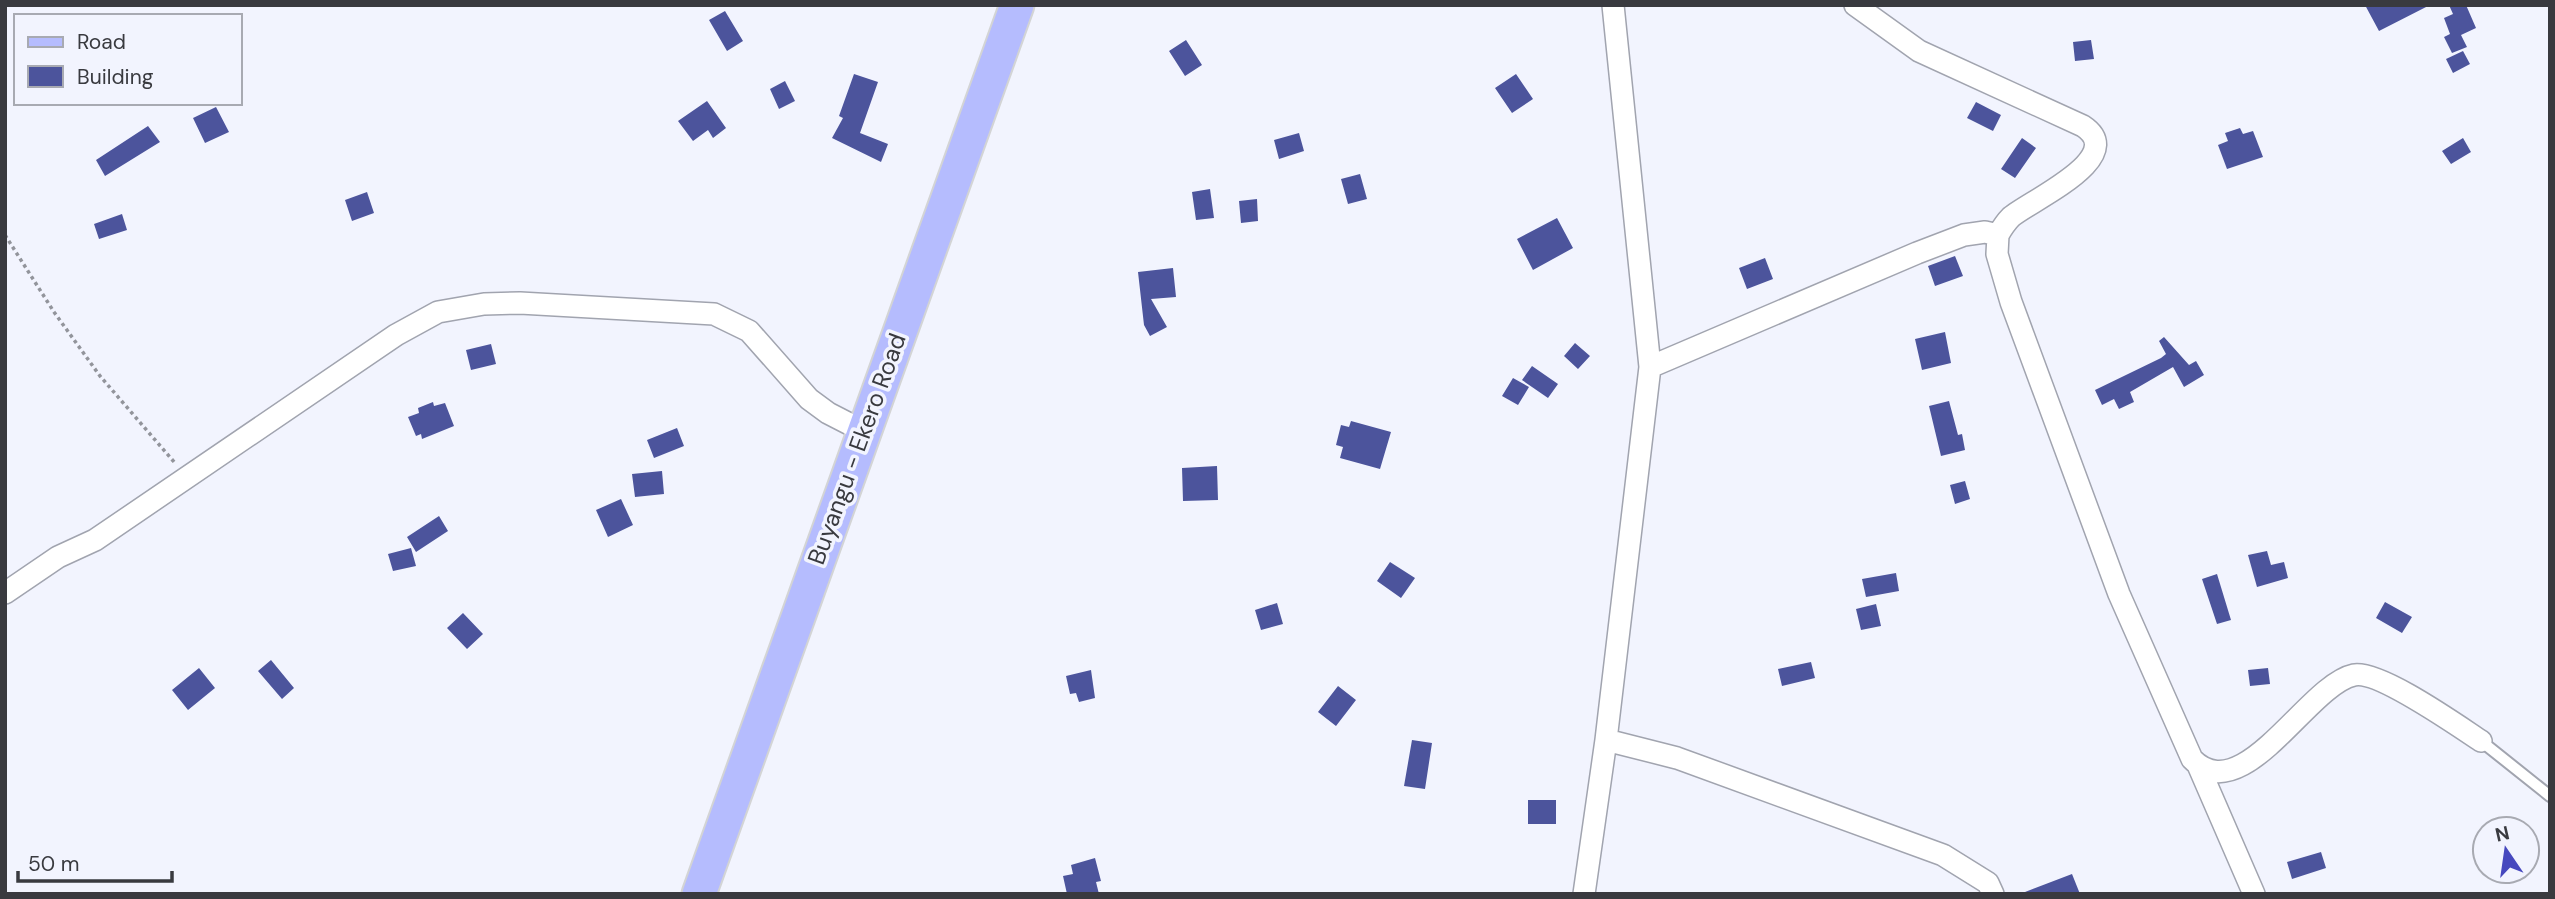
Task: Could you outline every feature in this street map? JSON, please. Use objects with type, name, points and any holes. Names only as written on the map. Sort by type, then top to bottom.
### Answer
[{"type":"main road","name":"Buyangu - Ekero Road","points":[[699,894],[1017,5]]},
{"type":"street","points":[[1584,894],[1606,740],[1650,368],[1614,5]]},
{"type":"street","points":[[1855,5],[1919,51],[2091,131],[2097,149],[2088,163],[2012,216],[1998,234],[1997,254],[2011,302],[2119,594],[2254,894]]},
{"type":"street","points":[[1650,368],[1917,253],[1964,235],[1985,232],[1998,234]]},
{"type":"street","points":[[5,593],[58,557],[95,540],[187,475],[419,321],[447,309],[520,303],[714,313],[749,331],[809,399],[828,413],[863,431]]},
{"type":"street","points":[[2198,765],[2217,771],[2243,765],[2334,687],[2355,675],[2371,677],[2415,698],[2481,741]]},
{"type":"street","points":[[1606,740],[1677,758],[1943,855],[1988,883],[1993,894]]},
{"type":"lane","points":[[2481,741],[2550,796]]},
{"type":"path","points":[[5,235],[54,312],[100,376],[135,420],[187,475]]},
{"type":"building","points":[[2365,5],[2430,5],[2379,31]]},
{"type":"building","points":[[2449,5],[2466,5],[2476,28],[2461,35],[2467,47],[2452,53],[2444,37],[2450,34],[2444,18],[2453,14]]},
{"type":"building","points":[[725,11],[743,41],[727,51],[709,20]]},
{"type":"building","points":[[1186,40],[1202,65],[1185,76],[1169,51]]},
{"type":"building","points":[[2091,40],[2094,59],[2075,61],[2073,42]]},
{"type":"building","points":[[2463,51],[2470,64],[2453,73],[2446,59]]},
{"type":"building","points":[[854,74],[878,82],[860,133],[888,144],[881,162],[832,138],[843,118],[839,116]]},
{"type":"building","points":[[1516,74],[1533,99],[1512,113],[1495,88]]},
{"type":"building","points":[[785,81],[795,101],[779,109],[770,89]]},
{"type":"building","points":[[707,101],[726,128],[713,138],[708,130],[693,141],[678,121]]},
{"type":"building","points":[[1976,102],[2001,115],[1993,131],[1967,118]]},
{"type":"building","points":[[216,107],[229,132],[205,143],[193,118]]},
{"type":"building","points":[[148,126],[160,142],[105,176],[96,160]]},
{"type":"building","points":[[2240,128],[2243,134],[2253,131],[2263,157],[2227,169],[2218,145],[2228,141],[2225,133]]},
{"type":"building","points":[[1299,133],[1304,151],[1279,159],[1274,140]]},
{"type":"building","points":[[2022,138],[2036,148],[2015,178],[2001,169]]},
{"type":"building","points":[[2463,138],[2471,152],[2451,164],[2442,151]]},
{"type":"building","points":[[1360,174],[1367,199],[1348,204],[1341,179]]},
{"type":"building","points":[[1210,189],[1214,218],[1196,220],[1192,192]]},
{"type":"building","points":[[367,192],[374,213],[352,221],[345,200]]},
{"type":"building","points":[[1257,199],[1258,221],[1241,223],[1239,201]]},
{"type":"building","points":[[122,214],[127,230],[99,239],[94,224]]},
{"type":"building","points":[[1557,218],[1573,248],[1533,270],[1517,239]]},
{"type":"building","points":[[1955,256],[1963,276],[1935,286],[1928,266]]},
{"type":"building","points":[[1765,258],[1773,279],[1747,289],[1739,268]]},
{"type":"building","points":[[1173,268],[1176,297],[1151,299],[1167,327],[1150,336],[1144,325],[1138,272]]},
{"type":"building","points":[[1945,332],[1951,363],[1922,370],[1915,339]]},
{"type":"building","points":[[2164,337],[2189,365],[2196,361],[2204,375],[2184,387],[2173,367],[2130,392],[2134,402],[2119,409],[2114,399],[2102,405],[2095,390],[2161,358],[2166,354],[2159,341]]},
{"type":"building","points":[[1575,343],[1590,356],[1578,369],[1564,356]]},
{"type":"building","points":[[491,344],[496,364],[471,370],[466,350]]},
{"type":"building","points":[[1532,366],[1558,384],[1548,398],[1522,380]]},
{"type":"building","points":[[1513,378],[1529,387],[1518,405],[1502,396]]},
{"type":"building","points":[[1949,401],[1958,435],[1962,434],[1965,450],[1941,456],[1929,406]]},
{"type":"building","points":[[433,402],[434,406],[445,403],[454,426],[422,439],[421,434],[416,436],[408,417],[419,413],[418,408]]},
{"type":"building","points":[[1351,421],[1391,432],[1380,469],[1340,458],[1343,447],[1336,445],[1341,425],[1349,427]]},
{"type":"building","points":[[677,428],[684,446],[654,458],[647,440]]},
{"type":"building","points":[[1217,466],[1218,500],[1183,501],[1182,468]]},
{"type":"building","points":[[662,471],[664,494],[635,497],[632,474]]},
{"type":"building","points":[[1965,481],[1970,499],[1955,504],[1950,485]]},
{"type":"building","points":[[621,499],[633,525],[608,537],[596,510]]},
{"type":"building","points":[[439,516],[448,531],[416,552],[407,537]]},
{"type":"building","points":[[411,548],[416,566],[393,571],[388,554]]},
{"type":"building","points":[[2267,551],[2271,565],[2284,562],[2288,578],[2257,587],[2248,555]]},
{"type":"building","points":[[1390,562],[1415,578],[1401,598],[1377,581]]},
{"type":"building","points":[[1896,573],[1899,591],[1866,597],[1862,579]]},
{"type":"building","points":[[2217,574],[2231,620],[2217,624],[2202,579]]},
{"type":"building","points":[[2385,602],[2412,617],[2402,633],[2376,618]]},
{"type":"building","points":[[1277,603],[1283,624],[1261,630],[1255,610]]},
{"type":"building","points":[[1876,604],[1881,626],[1861,630],[1856,609]]},
{"type":"building","points":[[463,613],[483,634],[467,649],[447,628]]},
{"type":"building","points":[[271,660],[294,688],[282,699],[258,671]]},
{"type":"building","points":[[1811,662],[1815,678],[1782,686],[1778,669]]},
{"type":"building","points":[[199,668],[215,688],[188,710],[172,690]]},
{"type":"building","points":[[2268,668],[2270,684],[2250,686],[2248,670]]},
{"type":"building","points":[[1091,670],[1095,698],[1079,702],[1076,693],[1070,694],[1066,676]]},
{"type":"building","points":[[1338,686],[1356,700],[1336,726],[1318,712]]},
{"type":"building","points":[[1412,740],[1432,743],[1425,789],[1404,786]]},
{"type":"building","points":[[1528,800],[1556,800],[1556,824],[1528,824]]},
{"type":"building","points":[[2321,852],[2326,868],[2292,879],[2287,862]]},
{"type":"building","points":[[1095,858],[1101,881],[1096,882],[1099,894],[1067,894],[1063,876],[1073,874],[1071,865]]},
{"type":"building","points":[[2072,874],[2080,894],[2025,894],[2025,892]]}]
